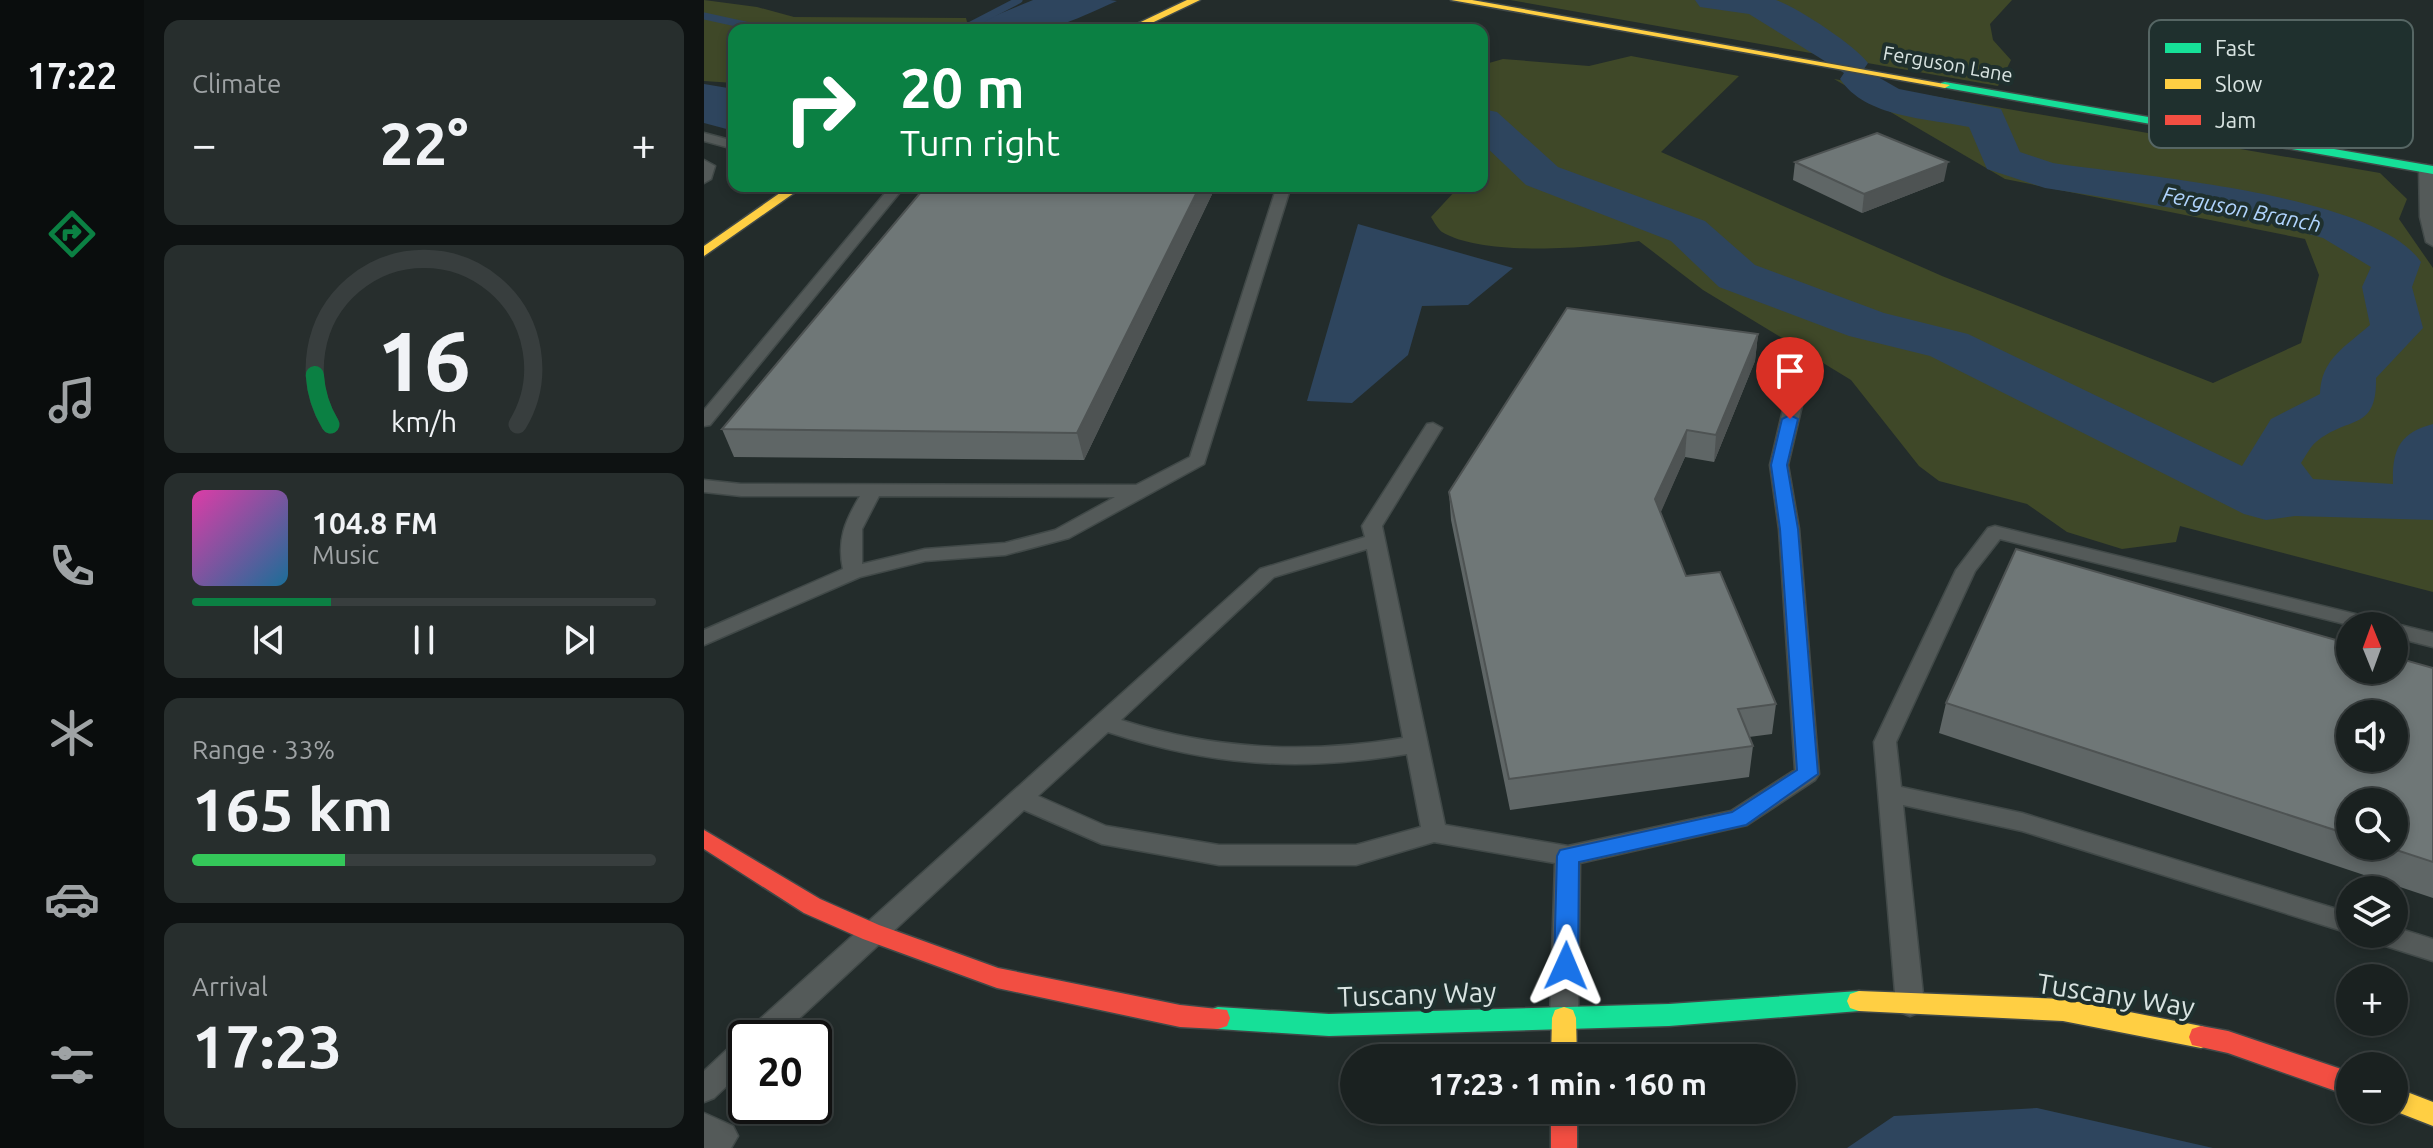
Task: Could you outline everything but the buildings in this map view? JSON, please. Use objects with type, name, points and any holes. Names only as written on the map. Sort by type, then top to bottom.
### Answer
[{"type":"street","points":[[1140,24],[1175,6],[1195,0]]},
{"type":"street","name":"Ferguson Lane","points":[[1456,0],[2149,121]]},
{"type":"street","name":"Ferguson Lane","points":[[2304,148],[2430,170]]},
{"type":"street","points":[[704,252],[789,192]]},
{"type":"street","name":"Tuscany Way","points":[[706,843],[812,906],[871,932],[997,978],[1180,1016],[1329,1025],[1669,1015],[1848,1001],[2063,1010],[2228,1042],[2336,1079]]},
{"type":"street","points":[[1564,1018],[1564,1044]]},
{"type":"street","points":[[2408,1104],[2433,1114]]},
{"type":"street","points":[[1564,1124],[1564,1148]]},
{"type":"lane","points":[[704,137],[728,143]]},
{"type":"lane","points":[[704,164],[708,166],[704,179]]},
{"type":"lane","points":[[2430,170],[2427,217],[2433,242]]},
{"type":"lane","points":[[704,421],[893,192]]},
{"type":"lane","points":[[704,638],[854,572],[925,555],[1005,549],[1062,534],[1198,460],[1282,192]]},
{"type":"lane","points":[[1019,798],[1102,835],[1219,855],[1356,855],[1434,833],[1568,856],[1738,819],[1807,774],[1789,529],[1779,465],[1795,397]]},
{"type":"lane","points":[[1433,428],[1372,526],[1434,833]]},
{"type":"lane","points":[[704,486],[1139,491]]},
{"type":"lane","points":[[854,572],[848,547],[851,526],[873,490]]},
{"type":"lane","points":[[1910,1004],[1885,742],[1966,570],[1995,532],[2336,615]]},
{"type":"lane","points":[[778,1020],[1267,573],[1375,540]]},
{"type":"lane","points":[[2408,634],[2433,640]]},
{"type":"lane","points":[[1103,722],[1164,744],[1246,759],[1357,756],[1416,744]]},
{"type":"lane","points":[[1891,794],[2022,822],[2336,920]]},
{"type":"lane","points":[[1564,1018],[1568,856]]},
{"type":"lane","points":[[2408,942],[2433,950]]},
{"type":"lane","points":[[704,1089],[728,1067]]},
{"type":"lane","points":[[704,1126],[723,1136],[710,1148]]},
{"type":"green space","points":[[704,0],[757,7],[794,17],[966,18],[967,22],[976,24],[728,24],[728,83],[704,81]]},
{"type":"green space","points":[[1510,0],[2012,0],[1990,24],[1993,40],[2011,60],[1998,86]]},
{"type":"green space","points":[[1631,56],[1739,76],[1661,152],[1942,276],[2213,383],[2301,343],[2319,275],[2305,239],[2005,179],[1834,79],[2149,133],[2149,148],[2235,148],[2380,173],[2407,199],[2399,219],[2433,268],[2433,592],[2180,526],[2176,542],[2122,549],[2067,532],[2027,504],[1939,481],[1919,466],[1851,380],[1703,290],[1639,241],[1567,248],[1510,248],[1460,240],[1442,232],[1431,217],[1454,192],[1488,192],[1488,63],[1503,59],[1589,66]]},
{"type":"water","points":[[1033,0],[1117,1],[1064,24],[977,23]]},
{"type":"water","points":[[704,84],[728,88],[728,129],[704,123]]},
{"type":"water","points":[[1358,224],[1513,268],[1468,305],[1422,306],[1408,355],[1352,403],[1307,401]]},
{"type":"water","points":[[2037,1108],[2213,1148],[1847,1148],[1894,1116]]},
{"type":"waterway","points":[[973,24],[1019,0]]},
{"type":"waterway","name":"Ferguson Branch","points":[[1712,0],[1757,4],[1825,44],[1849,63]]},
{"type":"waterway","points":[[704,16],[741,24]]},
{"type":"waterway","name":"Ferguson Branch","points":[[1859,79],[1886,98],[1987,118],[2002,160],[2045,175],[2278,211],[2340,228],[2397,262],[2387,287],[2397,328],[2348,374],[2348,402],[2292,431],[2271,464],[2295,497]]},
{"type":"waterway","points":[[1488,126],[1542,176],[1688,231],[1737,276],[1867,325],[1949,345],[2266,501],[2295,497]]},
{"type":"waterway","name":"Ferguson Branch","points":[[2295,497],[2424,504],[2422,457],[2433,442]]},
{"type":"traffic: fast","points":[[1945,85],[2149,121]]},
{"type":"traffic: fast","points":[[2307,148],[2433,170]]},
{"type":"traffic: fast","points":[[1218,1018],[1329,1025],[1669,1015],[1859,1001]]},
{"type":"traffic: slow","points":[[1142,24],[1195,0]]},
{"type":"traffic: slow","points":[[1456,0],[1945,85]]},
{"type":"traffic: slow","points":[[704,252],[789,192]]},
{"type":"traffic: slow","points":[[1859,1001],[2063,1010],[2201,1037]]},
{"type":"traffic: slow","points":[[1564,1018],[1564,1044]]},
{"type":"traffic: slow","points":[[2408,1104],[2433,1114]]},
{"type":"traffic: jam","points":[[704,838],[812,906],[871,932],[997,978],[1180,1016],[1218,1018]]},
{"type":"traffic: jam","points":[[2201,1037],[2228,1042],[2336,1079]]},
{"type":"traffic: jam","points":[[1564,1124],[1564,1148]]},
{"type":"route","points":[[1566,966],[1568,856],[1738,819],[1807,774],[1789,529],[1779,465],[1790,419]]}]
